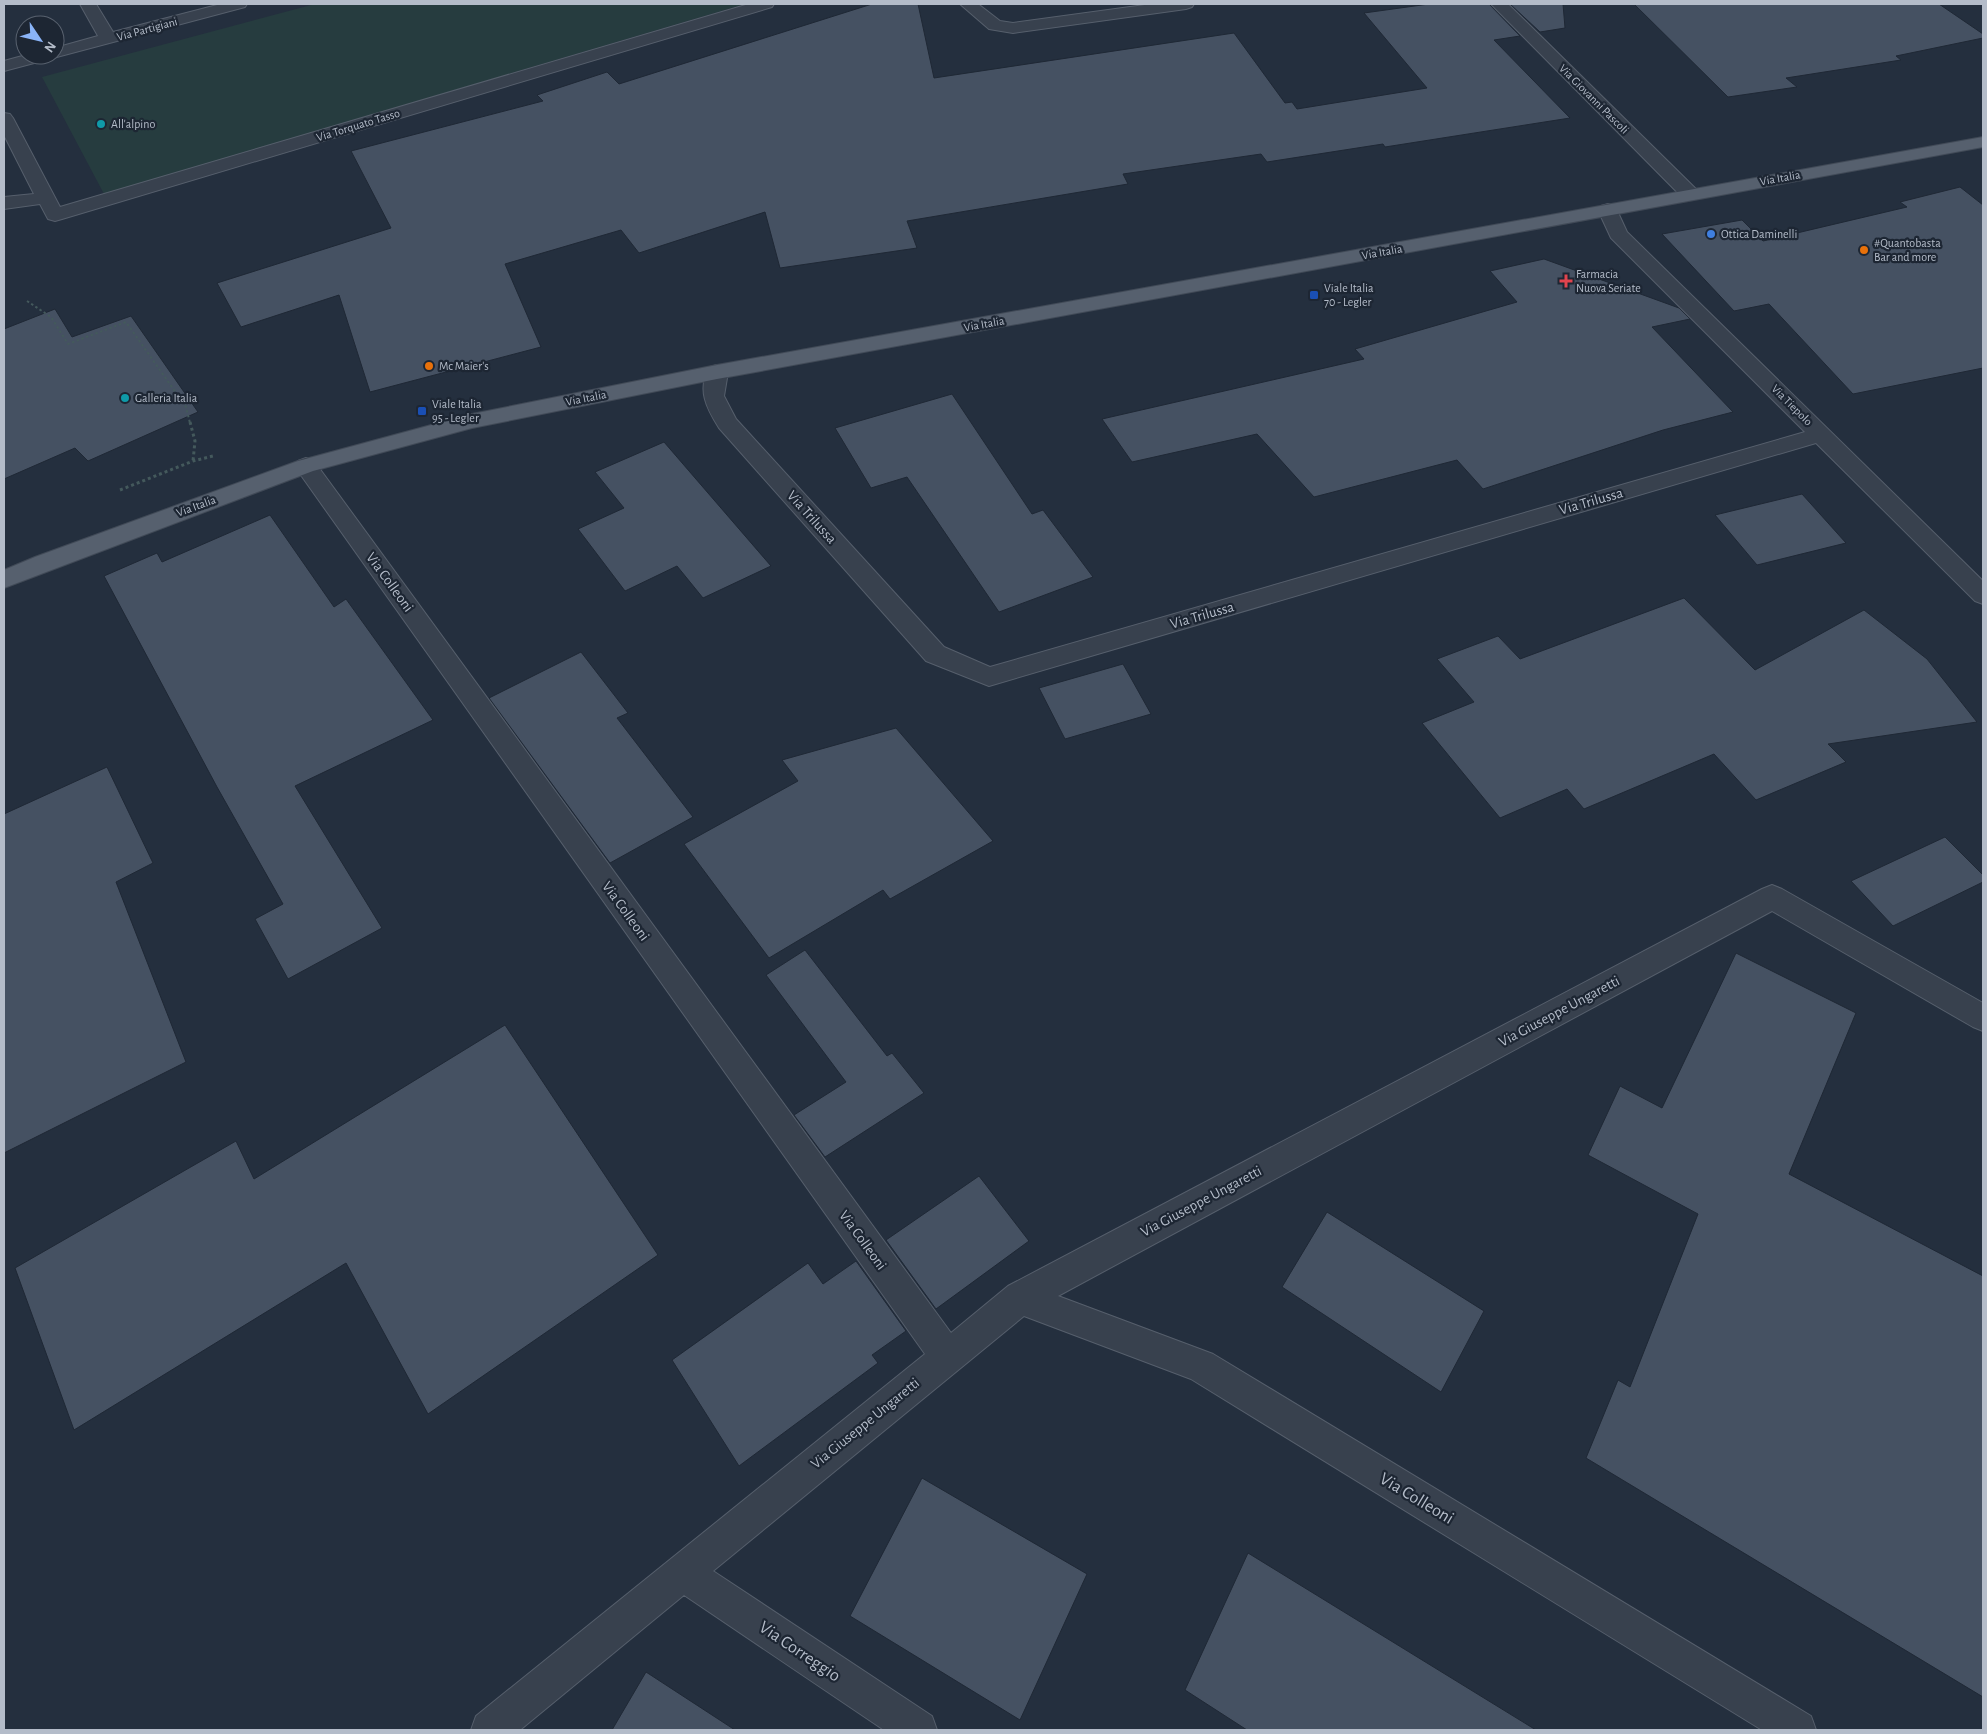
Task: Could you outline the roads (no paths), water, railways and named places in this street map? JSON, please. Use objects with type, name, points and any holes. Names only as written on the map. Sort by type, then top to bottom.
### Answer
[{"type":"main road","name":"Via Italia","points":[[4,580],[44,563],[306,466],[472,421],[717,372],[1983,142]]},
{"type":"street","points":[[88,4],[108,39]]},
{"type":"street","name":"Via Partigiani","points":[[65,50],[239,4]]},
{"type":"street","name":"Via Torquato Tasso","points":[[4,118],[55,215],[766,4]]},
{"type":"street","points":[[968,4],[995,25],[1013,28],[1186,4]]},
{"type":"street","name":"Via Giovanni Pascoli","points":[[1499,4],[1690,194]]},
{"type":"street","points":[[4,203],[46,198]]},
{"type":"street","name":"Via Tiepolo","points":[[1608,210],[1618,234],[1822,434],[1978,583]]},
{"type":"street","name":"Via Trilussa","points":[[717,372],[713,396],[727,423],[935,654],[989,677],[1822,434]]},
{"type":"street","name":"Via Colleoni","points":[[306,466],[947,1356]]},
{"type":"street","name":"Via Giuseppe Ungaretti","points":[[490,1730],[1020,1298],[1772,897],[1983,1018]]},
{"type":"street","name":"Via Colleoni","points":[[1020,1298],[1201,1366],[1797,1730]]},
{"type":"street","name":"Via Correggio","points":[[682,1572],[918,1730]]},
{"type":"place","name":"All'alpino","points":[[101,124]]},
{"type":"place","name":"Ottica Daminelli","points":[[1711,234]]},
{"type":"place","name":"#Quantobasta Bar and more","points":[[1864,250]]},
{"type":"place","name":"Farmacia Nuova Seriate","points":[[1566,281]]},
{"type":"place","name":"Viale Italia 70 - Legler","points":[[1314,295]]},
{"type":"place","name":"Mc Maier's","points":[[429,366]]},
{"type":"place","name":"Galleria Italia","points":[[125,398]]},
{"type":"place","name":"Viale Italia 95 - Legler","points":[[422,411]]}]
